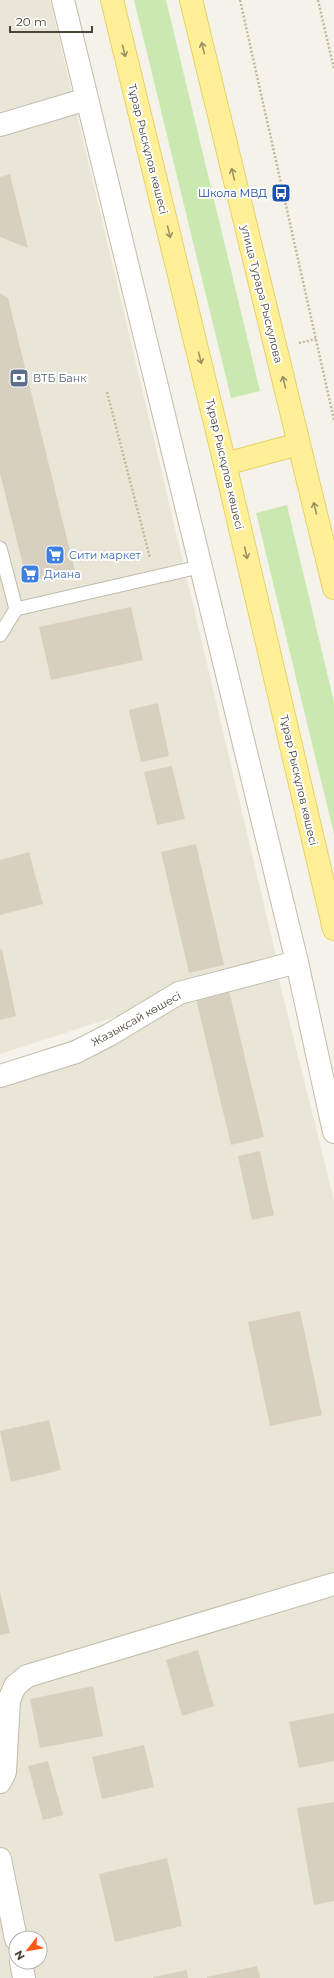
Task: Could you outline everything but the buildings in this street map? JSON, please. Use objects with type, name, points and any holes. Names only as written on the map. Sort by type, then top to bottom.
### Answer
[{"type":"main road","name":"Тұрар Рыскұлов көшесі","points":[[112,0],[226,464],[334,929]]},
{"type":"main road","name":"улица Турара Рыскулова","points":[[191,0],[299,444],[329,546],[334,588]]},
{"type":"main road","points":[[226,464],[299,444]]},
{"type":"street","points":[[63,0],[297,962],[334,1132]]},
{"type":"street","points":[[0,125],[87,99]]},
{"type":"street","name":"Жазықсай көшесі","points":[[0,1076],[76,1052],[109,1035],[179,993],[297,962]]},
{"type":"street","points":[[0,1782],[5,1772],[9,1700],[15,1686],[27,1676],[334,1584]]},
{"type":"street","points":[[0,1859],[14,1930]]},
{"type":"lane","points":[[0,548],[16,609]]},
{"type":"lane","points":[[0,635],[16,609],[200,567]]},
{"type":"path","points":[[240,0],[334,420]]},
{"type":"path","points":[[318,0],[334,69]]},
{"type":"path","points":[[107,392],[155,577]]},
{"type":"shaded area","points":[[0,0],[50,0],[278,964],[0,1054]]},
{"type":"shaded area","points":[[276,968],[334,1200],[334,1978],[0,1978],[0,1065]]},
{"type":"green space","points":[[134,0],[166,0],[260,391],[231,398]]},
{"type":"green space","points":[[287,505],[334,702],[334,834],[256,513]]},
{"type":"place","name":"Школа МВД","points":[[281,193]]},
{"type":"place","name":"ВТБ Банк","points":[[19,378]]},
{"type":"place","name":"Сити маркет","points":[[55,555]]},
{"type":"place","name":"Диана","points":[[30,574]]}]
